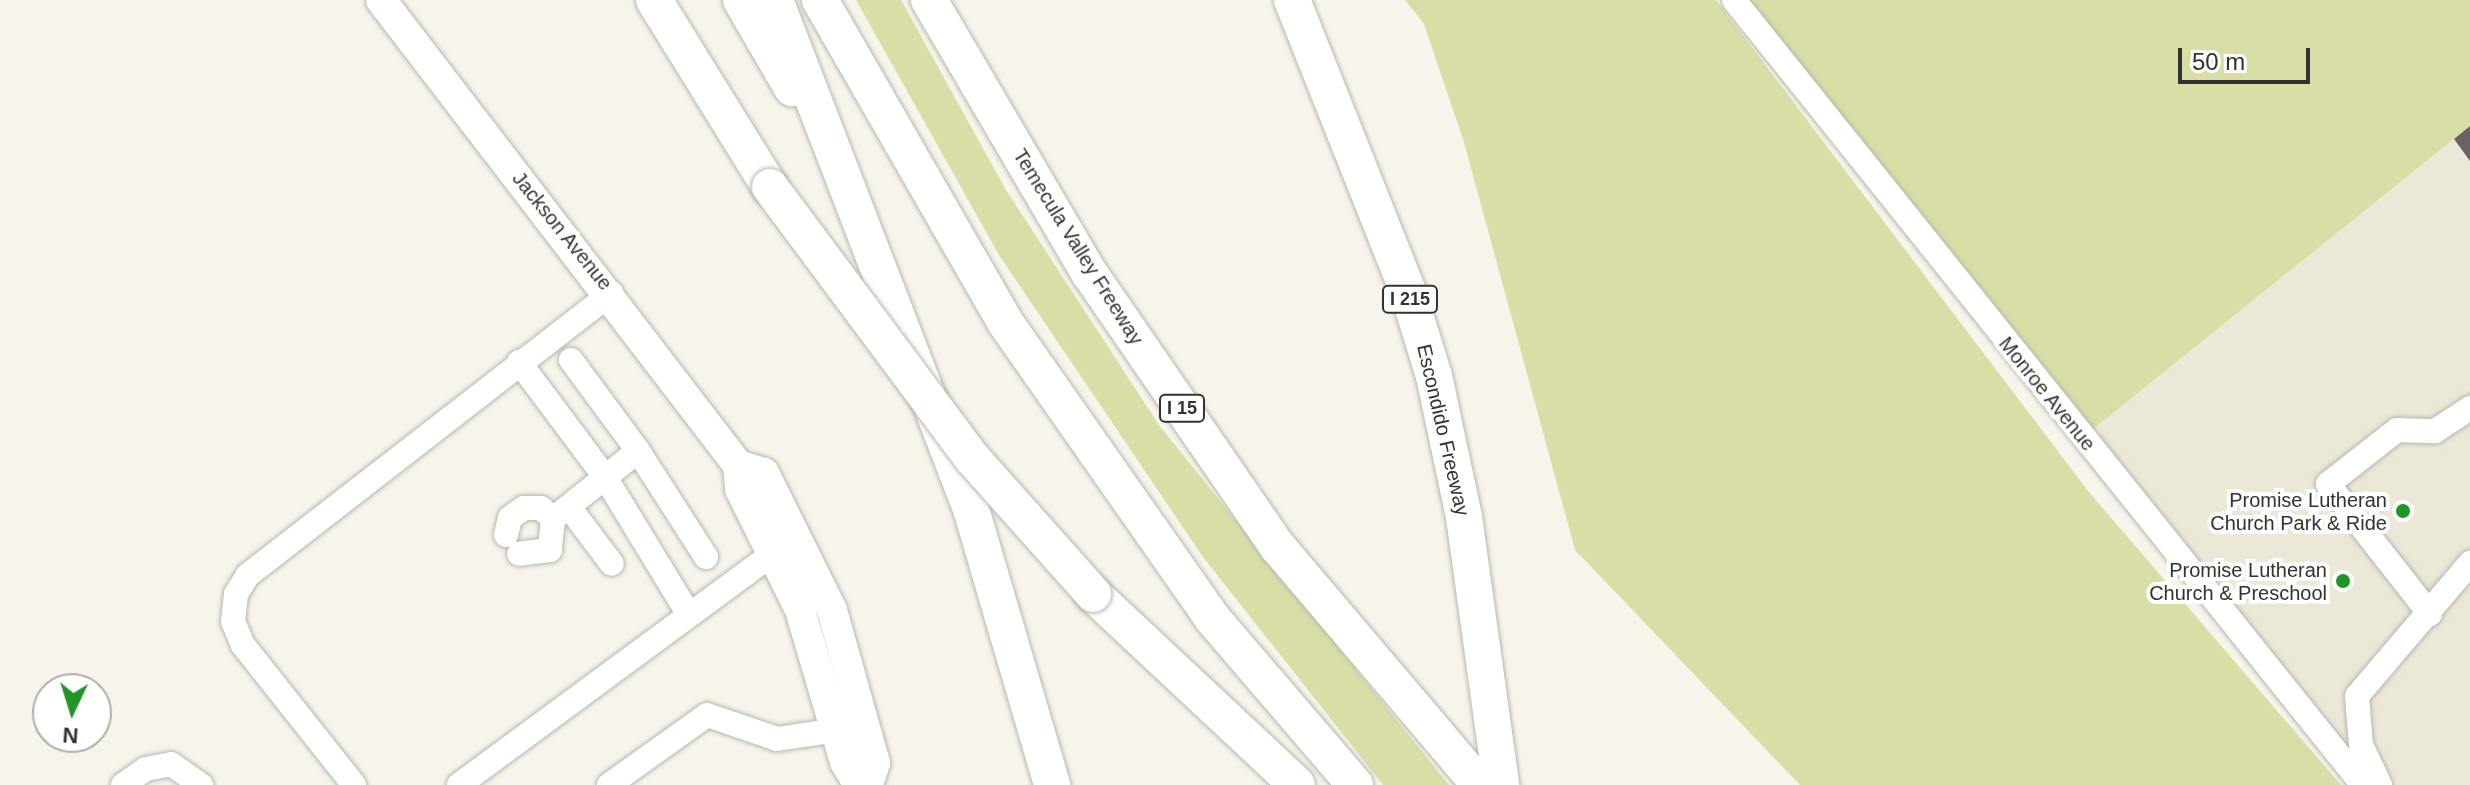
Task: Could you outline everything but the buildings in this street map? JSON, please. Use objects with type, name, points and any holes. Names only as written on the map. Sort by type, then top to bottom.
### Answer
[{"type":"highway","points":[[654,0],[770,187],[972,458],[1093,594],[1297,785]]},
{"type":"highway","points":[[741,0],[855,196]]},
{"type":"highway","points":[[775,0],[855,196],[971,509],[1052,785]]},
{"type":"highway","points":[[820,0],[1005,322],[1212,618],[1355,785]]},
{"type":"highway","name":"Temecula Valley Freeway","points":[[929,0],[1090,274],[1277,546],[1480,785]]},
{"type":"highway","name":"Escondido Freeway","points":[[1292,0],[1407,289],[1451,452],[1479,614],[1501,785]]},
{"type":"main road","name":"Jackson Avenue","points":[[381,0],[611,293],[738,465],[740,489],[774,553],[799,569],[845,697],[851,724],[875,763],[868,785]]},
{"type":"main road","name":"Jackson Avenue","points":[[738,465],[764,473],[801,540],[832,610],[859,785]]},
{"type":"street","name":"Monroe Avenue","points":[[1734,0],[2363,785]]},
{"type":"street","points":[[354,785],[243,645],[233,622],[236,594],[248,575],[611,293]]},
{"type":"street","points":[[571,360],[638,451],[706,557]]},
{"type":"street","points":[[519,362],[605,477],[688,613]]},
{"type":"street","points":[[2430,614],[2328,484],[2397,430],[2435,431],[2470,408]]},
{"type":"street","points":[[612,564],[561,513],[524,508],[510,518],[513,544],[550,550],[561,513],[638,451]]},
{"type":"street","points":[[459,785],[688,613],[774,553]]},
{"type":"street","points":[[2380,785],[2353,709],[2378,667],[2430,614],[2470,563]]},
{"type":"street","points":[[609,785],[707,715],[777,739],[851,724]]},
{"type":"street","points":[[123,785],[146,769],[171,764],[201,785]]},
{"type":"shaded area","name":"Promise Lutheran Church & Preschool","points":[[2454,139],[2470,161],[2470,785],[2377,785],[2092,430]]},
{"type":"green space","points":[[856,0],[901,0],[1006,190],[1159,425],[1449,785],[1383,785],[1203,557],[999,255]]},
{"type":"green space","points":[[1405,0],[1716,0],[2088,491],[2341,785],[1800,785],[1575,550],[1463,139],[1424,24]]},
{"type":"green space","points":[[1746,0],[2470,0],[2470,126],[2092,430]]},
{"type":"place","name":"Promise Lutheran Church Park & Ride","points":[[2403,511]]},
{"type":"place","name":"Promise Lutheran Church & Preschool","points":[[2343,581]]}]
